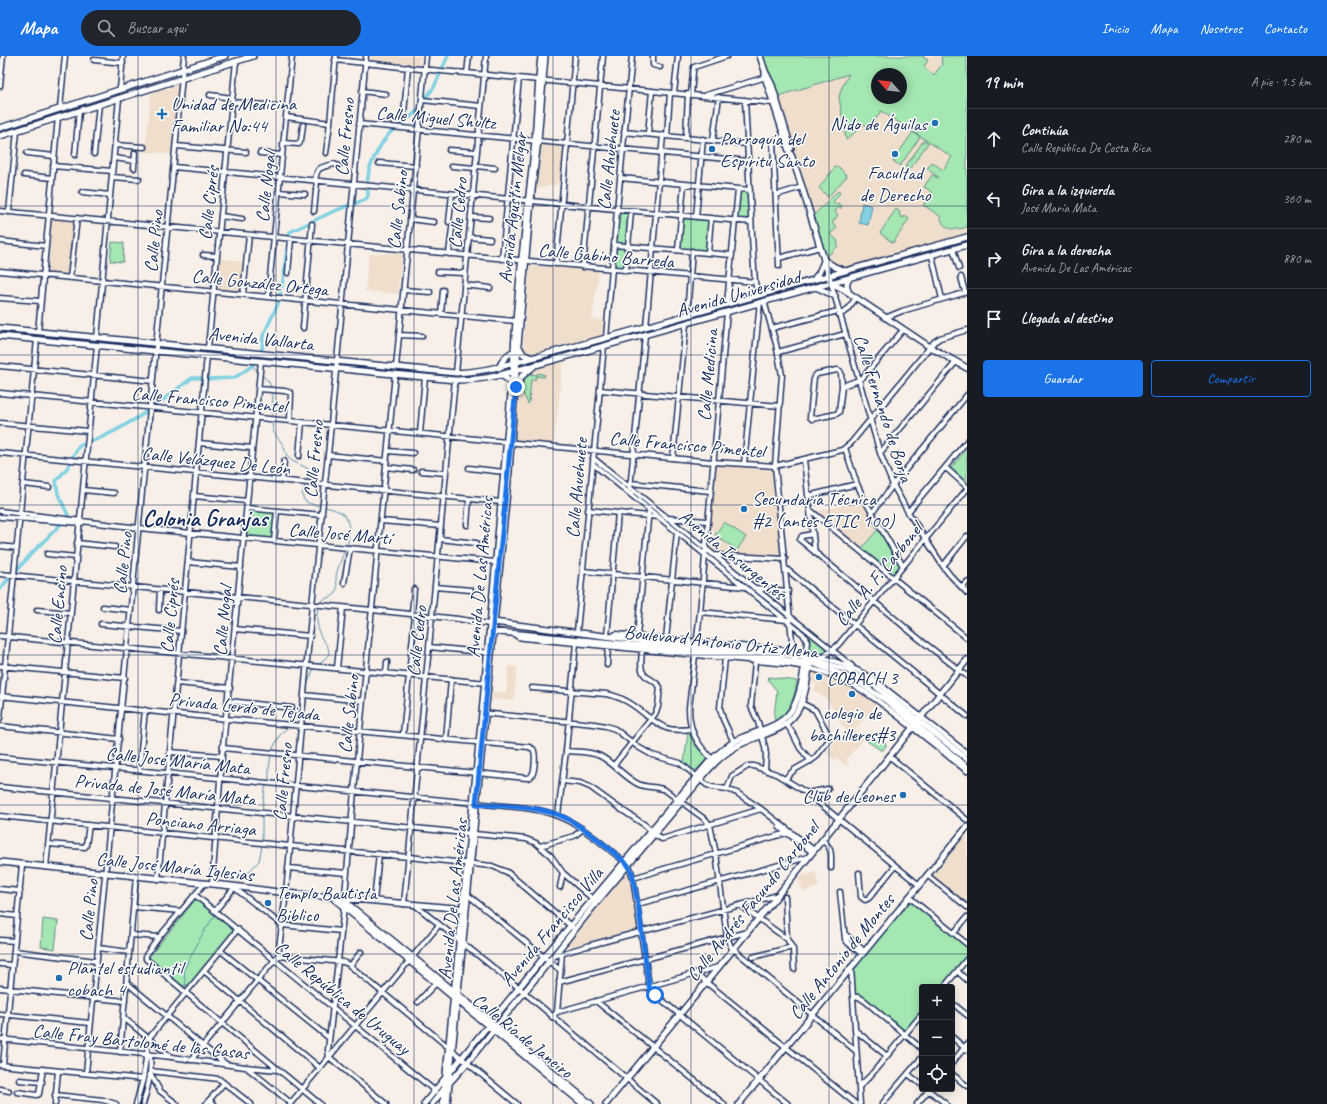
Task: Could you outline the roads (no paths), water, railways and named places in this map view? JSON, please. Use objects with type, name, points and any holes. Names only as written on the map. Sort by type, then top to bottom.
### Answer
[{"type":"main road","points":[[0,128],[225,56]]},
{"type":"main road","points":[[0,136],[252,56]]},
{"type":"main road","name":"Avenida Agustín Melgar","points":[[515,362],[518,345],[524,261],[536,141],[541,56]]},
{"type":"main road","name":"Avenida Agustín Melgar","points":[[540,80],[545,56]]},
{"type":"main road","points":[[760,56],[788,136],[792,150],[792,157]]},
{"type":"main road","points":[[767,76],[773,103],[788,151],[792,157],[802,187],[831,282],[955,363],[967,368]]},
{"type":"main road","name":"Avenida Universidad","points":[[515,362],[967,237]]},
{"type":"main road","name":"Avenida Universidad","points":[[515,371],[967,245]]},
{"type":"main road","points":[[824,260],[835,267],[846,271]]},
{"type":"main road","points":[[813,280],[819,273],[824,260]]},
{"type":"main road","name":"Avenida Agustín Melgar","points":[[515,362],[514,351],[516,321],[524,261]]},
{"type":"main road","points":[[850,294],[847,283],[852,277]]},
{"type":"main road","points":[[815,287],[835,297]]},
{"type":"main road","name":"Avenida Vallarta","points":[[0,328],[456,373],[499,368],[515,362]]},
{"type":"main road","name":"Avenida Vallarta","points":[[0,336],[425,378],[455,380],[484,378],[515,371]]},
{"type":"main road","points":[[518,345],[523,354],[531,358]]},
{"type":"main road","points":[[499,368],[502,360],[514,351]]},
{"type":"main road","name":"Avenida De Las Américas","points":[[491,623],[509,442],[515,362]]},
{"type":"main road","points":[[500,375],[506,378],[514,386],[522,376],[536,365]]},
{"type":"main road","name":"Avenida De Las Américas","points":[[444,1102],[484,713],[495,562],[504,472],[509,442]]},
{"type":"main road","name":"Boulevard Antonio Ortiz Mena","points":[[491,623],[577,632],[812,662],[864,686],[953,745],[967,758]]},
{"type":"main road","points":[[504,624],[504,632]]},
{"type":"main road","name":"Boulevard Antonio Ortiz Mena","points":[[491,631],[576,642],[642,648],[695,648]]},
{"type":"main road","name":"Calle Andrés Facundo Carbonel","points":[[606,1104],[967,660]]},
{"type":"main road","name":"Avenida Francisco Villa","points":[[450,1074],[544,957],[573,927],[714,760],[728,751],[735,744],[762,734],[773,732],[786,724],[796,713],[801,703],[812,662]]},
{"type":"main road","name":"Avenida Francisco Villa","points":[[762,734],[786,718],[791,711],[812,662]]},
{"type":"main road","name":"Boulevard Antonio Ortiz Mena","points":[[917,722],[967,767]]},
{"type":"main road","name":"Calle Antonio de Montes","points":[[739,1104],[967,827]]},
{"type":"main road","name":"Calle José María Iglesias","points":[[0,862],[212,884],[333,898],[344,901],[374,901],[464,909]]},
{"type":"main road","name":"Avenida De Las Américas","points":[[464,909],[468,895],[469,864]]},
{"type":"main road","name":"Calle Río de Janeiro","points":[[333,898],[344,901],[455,996],[591,1104]]},
{"type":"main road","name":"Avenida Francisco Villa","points":[[424,1104],[435,1091],[467,1063],[554,956],[573,927]]},
{"type":"main road","name":"Calle Río de Janeiro","points":[[496,1028],[583,1104]]},
{"type":"main road","name":"Avenida De Las Américas","points":[[447,1081],[450,1074],[450,1049]]},
{"type":"main road","name":"Avenida Francisco Villa","points":[[432,1104],[444,1088],[447,1081]]},
{"type":"main road","points":[[432,1104],[444,1102],[444,1088]]},
{"type":"street","points":[[0,86],[3,56]]},
{"type":"street","points":[[60,108],[65,56]]},
{"type":"street","points":[[120,89],[123,56]]},
{"type":"street","name":"Calle Pino","points":[[86,1074],[92,999],[119,739],[144,468],[184,70],[184,56]]},
{"type":"street","name":"Calle Nogal","points":[[270,297],[278,192],[292,56]]},
{"type":"street","name":"Calle Fresno","points":[[276,958],[286,893],[312,605],[328,455],[366,56]]},
{"type":"street","name":"Calle Sabino","points":[[396,367],[426,56]]},
{"type":"street","points":[[467,73],[469,56]]},
{"type":"street","name":"Calle Cedro","points":[[456,373],[486,56]]},
{"type":"street","points":[[556,264],[575,56]]},
{"type":"street","points":[[583,267],[603,56]]},
{"type":"street","name":"Calle Ahuehuete","points":[[606,338],[622,149],[632,56]]},
{"type":"street","points":[[653,56],[653,65],[660,67]]},
{"type":"street","points":[[646,327],[662,153],[678,56]]},
{"type":"street","points":[[686,137],[694,67],[727,56]]},
{"type":"street","points":[[326,153],[336,58],[425,70],[484,74],[773,103]]},
{"type":"street","points":[[94,60],[123,63]]},
{"type":"street","name":"Calle Ciprés","points":[[208,348],[236,61]]},
{"type":"street","points":[[404,114],[408,67]]},
{"type":"street","points":[[703,95],[767,76]]},
{"type":"street","points":[[502,259],[519,78]]},
{"type":"street","points":[[362,91],[386,94]]},
{"type":"street","points":[[648,134],[652,91]]},
{"type":"street","points":[[210,95],[232,100],[286,108]]},
{"type":"street","points":[[713,140],[719,97]]},
{"type":"street","points":[[97,338],[119,98]]},
{"type":"street","points":[[422,100],[481,106]]},
{"type":"street","points":[[745,100],[751,222],[755,282],[758,295]]},
{"type":"street","points":[[94,154],[100,104]]},
{"type":"street","points":[[75,155],[79,111]]},
{"type":"street","points":[[286,117],[330,123]]},
{"type":"street","points":[[38,332],[58,118]]},
{"type":"street","name":"Calle Miguel Shultz","points":[[359,124],[748,161]]},
{"type":"street","points":[[283,143],[299,144],[303,125]]},
{"type":"street","points":[[9,212],[17,130]]},
{"type":"street","points":[[624,132],[748,144]]},
{"type":"street","points":[[779,266],[774,142],[775,140],[784,136]]},
{"type":"street","points":[[696,217],[703,139]]},
{"type":"street","points":[[115,145],[144,147]]},
{"type":"street","points":[[176,146],[246,152]]},
{"type":"street","points":[[449,150],[477,152]]},
{"type":"street","points":[[27,153],[54,156]]},
{"type":"street","points":[[134,168],[135,153]]},
{"type":"street","points":[[260,153],[282,155]]},
{"type":"street","points":[[114,158],[135,160]]},
{"type":"street","points":[[379,163],[416,166]]},
{"type":"street","points":[[314,211],[316,172],[334,164],[338,166]]},
{"type":"street","points":[[53,166],[112,171]]},
{"type":"street","points":[[452,166],[495,168]]},
{"type":"street","points":[[174,167],[751,222]]},
{"type":"street","points":[[24,175],[52,178]]},
{"type":"street","points":[[112,176],[140,179]]},
{"type":"street","points":[[620,178],[750,190]]},
{"type":"street","points":[[678,250],[684,184]]},
{"type":"street","points":[[776,195],[802,187]]},
{"type":"street","name":"Calle Medicina","points":[[727,304],[738,189]]},
{"type":"street","points":[[82,192],[110,195]]},
{"type":"street","points":[[278,192],[305,194]]},
{"type":"street","points":[[449,222],[452,194]]},
{"type":"street","name":"Calle Gabino Barreda","points":[[0,211],[612,270],[755,282]]},
{"type":"street","points":[[626,271],[631,211]]},
{"type":"street","points":[[221,216],[242,219]]},
{"type":"street","points":[[471,216],[489,218]]},
{"type":"street","points":[[70,278],[77,218]]},
{"type":"street","points":[[708,253],[711,218]]},
{"type":"street","points":[[410,219],[434,222]]},
{"type":"street","points":[[303,328],[312,224]]},
{"type":"street","points":[[449,254],[452,228]]},
{"type":"street","points":[[244,294],[249,235]]},
{"type":"street","points":[[469,237],[490,239]]},
{"type":"street","points":[[288,273],[292,239]]},
{"type":"street","points":[[0,242],[46,246]]},
{"type":"street","points":[[614,245],[732,255]]},
{"type":"street","points":[[779,258],[820,247]]},
{"type":"street","points":[[953,249],[959,268]]},
{"type":"street","points":[[687,315],[692,251]]},
{"type":"street","points":[[203,255],[217,256]]},
{"type":"street","points":[[932,256],[942,299]]},
{"type":"street","name":"Calle González Ortega","points":[[0,271],[516,321]]},
{"type":"street","points":[[438,272],[465,273]]},
{"type":"street","points":[[885,318],[902,311],[966,292],[961,277]]},
{"type":"street","name":"Calle Fernando de Borja","points":[[831,282],[880,453],[893,485],[908,512],[943,566],[967,593]]},
{"type":"street","points":[[464,285],[490,288]]},
{"type":"street","points":[[404,290],[430,292]]},
{"type":"street","points":[[441,314],[444,290]]},
{"type":"street","points":[[0,298],[40,301]]},
{"type":"street","points":[[772,328],[839,313],[848,308],[856,298]]},
{"type":"street","points":[[700,612],[788,619],[788,591],[775,466],[782,374],[772,328],[762,302]]},
{"type":"street","points":[[744,464],[762,302]]},
{"type":"street","name":"Calle Medicina","points":[[691,729],[689,708],[700,612],[704,554],[727,312]]},
{"type":"street","points":[[673,458],[686,324]]},
{"type":"street","points":[[841,385],[863,377],[903,330]]},
{"type":"street","points":[[903,566],[857,484],[845,448],[851,443],[938,339],[967,330]]},
{"type":"street","points":[[399,334],[422,336]]},
{"type":"street","points":[[778,352],[845,334]]},
{"type":"street","points":[[630,493],[645,335]]},
{"type":"street","points":[[0,718],[37,339]]},
{"type":"street","name":"Calle Encino","points":[[46,867],[52,792],[97,345]]},
{"type":"street","name":"Calle Ahuehuete","points":[[577,632],[604,346]]},
{"type":"street","name":"Calle Ciprés","points":[[158,878],[182,631],[184,593],[203,412],[207,356]]},
{"type":"street","name":"Calle Nogal","points":[[212,884],[222,756],[229,701],[249,478],[259,389],[260,361]]},
{"type":"street","points":[[880,453],[955,363]]},
{"type":"street","points":[[0,366],[153,382]]},
{"type":"street","points":[[838,370],[841,372],[841,385],[838,413],[814,420],[811,419],[814,376],[817,374],[838,370]]},
{"type":"street","name":"Calle Sabino","points":[[329,1057],[329,1038],[347,873],[395,374]]},
{"type":"street","points":[[420,433],[425,378]]},
{"type":"street","name":"Calle Cedro","points":[[404,904],[455,380]]},
{"type":"street","points":[[259,389],[290,392],[292,396],[290,420]]},
{"type":"street","points":[[600,390],[780,406]]},
{"type":"street","name":"Calle Francisco Pimentel","points":[[0,393],[713,462],[775,466],[804,460],[845,448]]},
{"type":"street","points":[[872,513],[893,485],[967,395]]},
{"type":"street","points":[[299,456],[302,422]]},
{"type":"street","points":[[0,423],[88,431]]},
{"type":"street","points":[[908,512],[967,442]]},
{"type":"street","points":[[199,443],[252,448]]},
{"type":"street","points":[[388,451],[413,453]]},
{"type":"street","name":"Calle Velázquez De León","points":[[0,453],[501,502]]},
{"type":"street","points":[[328,455],[387,461]]},
{"type":"street","name":"Avenida Insurgentes","points":[[593,458],[630,486],[705,548],[712,557],[745,587],[857,670]]},
{"type":"street","points":[[804,460],[815,553]]},
{"type":"street","points":[[282,481],[284,461]]},
{"type":"street","name":"Avenida Insurgentes","points":[[593,464],[704,554],[712,557],[754,588],[807,638],[812,662]]},
{"type":"street","points":[[386,467],[413,470]]},
{"type":"street","points":[[469,468],[504,472]]},
{"type":"street","points":[[946,468],[967,488]]},
{"type":"street","points":[[421,471],[446,473]]},
{"type":"street","points":[[23,484],[49,487]]},
{"type":"street","points":[[808,496],[857,484]]},
{"type":"street","points":[[630,486],[710,491]]},
{"type":"street","name":"Calle A. F. Carbonel","points":[[812,662],[832,651],[875,601],[967,488]]},
{"type":"street","points":[[83,490],[114,493]]},
{"type":"street","points":[[194,496],[247,501]]},
{"type":"street","points":[[467,525],[469,499]]},
{"type":"street","points":[[247,508],[322,515]]},
{"type":"street","points":[[637,636],[649,509]]},
{"type":"street","points":[[588,510],[659,517]]},
{"type":"street","points":[[810,510],[967,638]]},
{"type":"street","name":"Calle José Martí","points":[[0,511],[80,522]]},
{"type":"street","points":[[274,541],[277,511]]},
{"type":"street","points":[[618,513],[612,574],[609,636],[616,634],[666,639],[724,658],[755,662],[812,662],[857,670],[881,685],[967,771]]},
{"type":"street","name":"Calle José Martí","points":[[0,516],[87,522],[495,562]]},
{"type":"street","points":[[667,518],[708,521]]},
{"type":"street","points":[[380,521],[441,526]]},
{"type":"street","points":[[666,639],[677,532]]},
{"type":"street","points":[[812,534],[803,535],[800,538],[802,542],[918,638],[967,676]]},
{"type":"street","points":[[943,566],[967,536]]},
{"type":"street","points":[[440,539],[476,543]]},
{"type":"street","points":[[77,543],[115,547]]},
{"type":"street","points":[[0,546],[17,548]]},
{"type":"street","points":[[344,583],[350,548]]},
{"type":"street","points":[[47,554],[76,556]]},
{"type":"street","points":[[712,557],[784,559]]},
{"type":"street","points":[[188,562],[241,567]]},
{"type":"street","points":[[786,568],[967,716]]},
{"type":"street","points":[[583,571],[788,591]]},
{"type":"street","points":[[0,574],[491,623]]},
{"type":"street","points":[[962,588],[967,582]]},
{"type":"street","points":[[435,587],[471,590]]},
{"type":"street","points":[[403,735],[409,675],[414,589]]},
{"type":"street","points":[[159,610],[160,590]]},
{"type":"street","points":[[104,607],[131,610]]},
{"type":"street","points":[[337,668],[342,608]]},
{"type":"street","points":[[37,610],[71,613]]},
{"type":"street","points":[[101,624],[182,631]]},
{"type":"street","points":[[791,624],[793,651]]},
{"type":"street","points":[[235,629],[310,636]]},
{"type":"street","points":[[0,636],[486,683]]},
{"type":"street","points":[[558,815],[566,751],[576,642],[608,647],[642,648],[642,672],[658,684],[660,690],[658,707],[652,719],[614,766]]},
{"type":"street","points":[[429,647],[489,653]]},
{"type":"street","points":[[607,665],[608,647]]},
{"type":"street","points":[[695,648],[793,651],[812,662]]},
{"type":"street","points":[[724,658],[720,708],[723,719],[735,744]]},
{"type":"street","points":[[386,673],[387,662]]},
{"type":"street","points":[[755,662],[751,702],[766,750],[765,769]]},
{"type":"street","points":[[0,666],[125,678]]},
{"type":"street","points":[[446,740],[451,679]]},
{"type":"street","points":[[177,683],[230,688]]},
{"type":"street","points":[[532,688],[616,696],[631,703],[661,726],[670,729],[691,729],[699,744],[714,760]]},
{"type":"street","points":[[304,695],[363,701]]},
{"type":"street","name":"Privada Lerdo de Tejada","points":[[1,696],[481,743],[533,749],[535,752],[533,774],[530,777],[527,778],[478,773]]},
{"type":"street","points":[[229,701],[292,708]]},
{"type":"street","points":[[785,779],[794,770],[811,761],[828,743],[829,739],[815,710],[801,703]]},
{"type":"street","points":[[140,770],[145,710]]},
{"type":"street","points":[[484,713],[568,721],[606,726],[615,729],[652,756],[680,763],[710,786],[727,789],[737,794],[789,833],[811,853]]},
{"type":"street","points":[[786,724],[800,748],[811,761]]},
{"type":"street","points":[[0,726],[119,739]]},
{"type":"street","points":[[953,745],[967,753]]},
{"type":"street","points":[[224,748],[478,773]]},
{"type":"street","points":[[566,751],[594,754],[602,757],[636,783],[662,789],[703,817],[710,825],[716,854],[728,943],[732,949],[856,1051]]},
{"type":"street","points":[[170,752],[222,756]]},
{"type":"street","name":"Calle José María Mata","points":[[0,756],[116,769],[140,770],[533,809],[558,815],[583,829],[627,864]]},
{"type":"street","points":[[889,756],[967,820]]},
{"type":"street","points":[[727,789],[732,776],[744,767],[752,765],[765,769],[785,779],[807,793],[918,885]]},
{"type":"street","points":[[562,781],[580,783],[590,787],[653,832],[659,838],[663,839],[758,809]]},
{"type":"street","name":"Privada de José María Mata","points":[[0,787],[472,833],[526,839],[540,846]]},
{"type":"street","points":[[807,793],[828,789]]},
{"type":"street","name":"Ponciano Arriaga","points":[[0,816],[492,866],[502,870],[573,927]]},
{"type":"street","points":[[48,844],[85,847],[89,825]]},
{"type":"street","points":[[583,829],[574,836],[540,846],[554,860],[563,873],[595,901]]},
{"type":"street","points":[[633,878],[789,833]]},
{"type":"street","points":[[822,840],[830,849],[831,868]]},
{"type":"street","points":[[638,904],[811,853]]},
{"type":"street","points":[[374,901],[379,854]]},
{"type":"street","points":[[627,864],[633,878],[649,986],[653,992],[788,1104]]},
{"type":"street","points":[[22,865],[10,989],[2,1039],[1,1065],[143,1079]]},
{"type":"street","points":[[859,873],[861,897],[865,900],[869,898],[895,866]]},
{"type":"street","points":[[288,868],[347,873]]},
{"type":"street","points":[[560,887],[563,873]]},
{"type":"street","points":[[927,875],[967,907]]},
{"type":"street","points":[[120,1052],[136,877]]},
{"type":"street","points":[[204,884],[159,937],[146,955],[146,958],[187,992],[222,1024],[320,1104]]},
{"type":"street","points":[[216,911],[233,887],[282,925],[341,931]]},
{"type":"street","points":[[0,889],[20,891]]},
{"type":"street","points":[[840,892],[846,940],[863,952]]},
{"type":"street","name":"Calle República de Uruguay","points":[[195,894],[276,958],[333,1008],[435,1091]]},
{"type":"street","points":[[554,956],[778,894]]},
{"type":"street","points":[[468,895],[560,970]]},
{"type":"street","points":[[785,897],[787,939]]},
{"type":"street","points":[[909,897],[967,944]]},
{"type":"street","points":[[415,905],[519,988],[657,1104]]},
{"type":"street","points":[[740,905],[787,939],[792,947],[794,969]]},
{"type":"street","points":[[134,907],[181,911]]},
{"type":"street","points":[[0,914],[17,916]]},
{"type":"street","points":[[954,933],[967,917]]},
{"type":"street","points":[[245,1067],[290,1104],[439,925]]},
{"type":"street","points":[[136,1104],[148,1054],[149,1038],[238,929]]},
{"type":"street","points":[[559,982],[747,932]]},
{"type":"street","points":[[131,935],[159,937]]},
{"type":"street","points":[[0,940],[15,941]]},
{"type":"street","points":[[753,957],[792,947]]},
{"type":"street","points":[[98,948],[129,952]]},
{"type":"street","points":[[14,951],[96,961]]},
{"type":"street","points":[[221,951],[329,1038]]},
{"type":"street","points":[[350,966],[361,952]]},
{"type":"street","points":[[557,1012],[562,954]]},
{"type":"street","points":[[191,1060],[276,958],[346,963],[517,1104]]},
{"type":"street","points":[[946,984],[967,959]]},
{"type":"street","points":[[0,964],[12,965]]},
{"type":"street","points":[[852,966],[860,1104]]},
{"type":"street","points":[[552,1017],[557,1012],[718,967]]},
{"type":"street","points":[[204,971],[320,1068]]},
{"type":"street","points":[[957,971],[967,980]]},
{"type":"street","points":[[696,973],[856,1104]]},
{"type":"street","points":[[418,1002],[437,981]]},
{"type":"street","points":[[127,983],[226,1064]]},
{"type":"street","points":[[0,988],[92,999],[125,1001]]},
{"type":"street","points":[[854,997],[861,998],[919,1046]]},
{"type":"street","points":[[596,1001],[724,1104]]},
{"type":"street","points":[[955,1005],[967,1015]]},
{"type":"street","points":[[0,1014],[90,1024]]},
{"type":"street","points":[[124,1018],[172,1057]]},
{"type":"street","points":[[859,1087],[871,1075],[919,1018]]},
{"type":"street","points":[[855,1030],[886,1056]]},
{"type":"street","name":"Calle Fray Bartolomé de las Casas","points":[[2,1039],[148,1054],[278,1070]]},
{"type":"street","points":[[955,1039],[966,1047],[955,1060]]},
{"type":"street","points":[[156,1056],[160,1047]]},
{"type":"street","points":[[148,1054],[151,1073],[160,1091],[177,1104]]},
{"type":"street","points":[[329,1057],[386,1104]]},
{"type":"street","points":[[882,1104],[919,1061]]},
{"type":"street","points":[[17,1092],[37,1095],[42,1082],[43,1069]]},
{"type":"street","points":[[55,1104],[58,1071]]},
{"type":"street","points":[[151,1073],[217,1079],[251,1104]]},
{"type":"street","points":[[143,1104],[151,1073]]},
{"type":"street","points":[[908,1074],[919,1083]]},
{"type":"street","points":[[955,1076],[967,1086]]},
{"type":"street","points":[[19,1080],[42,1082]]},
{"type":"street","points":[[206,1104],[224,1083]]},
{"type":"street","points":[[0,1090],[9,1091]]},
{"type":"street","points":[[917,1104],[926,1092]]},
{"type":"street","points":[[931,1092],[946,1104]]},
{"type":"street","points":[[55,1095],[116,1104]]},
{"type":"street","points":[[209,1100],[214,1104]]},
{"type":"street","points":[[444,1102],[452,1104]]},
{"type":"water","points":[[862,203],[872,206],[868,225],[859,223]]},
{"type":"waterway","points":[[442,69],[448,56]]},
{"type":"waterway","points":[[426,98],[434,87],[440,74]]},
{"type":"waterway","points":[[353,204],[365,200],[368,196],[369,172],[373,159],[384,140],[392,131],[420,107]]},
{"type":"waterway","points":[[289,236],[290,232],[350,205]]},
{"type":"waterway","points":[[207,379],[234,378],[252,366],[262,349],[263,336],[278,304],[288,241]]},
{"type":"waterway","points":[[252,366],[258,371]]},
{"type":"waterway","points":[[262,375],[272,388]]},
{"type":"waterway","points":[[155,406],[192,378],[204,378]]},
{"type":"waterway","points":[[272,416],[273,393]]},
{"type":"waterway","points":[[90,442],[121,428],[149,410]]},
{"type":"waterway","points":[[272,421],[273,431],[283,445],[287,456],[292,461],[307,468],[309,473],[307,481]]},
{"type":"waterway","points":[[72,458],[79,446],[84,444]]},
{"type":"waterway","points":[[67,517],[68,515],[58,494],[56,481],[70,463]]},
{"type":"waterway","points":[[305,486],[302,495],[304,500],[308,503],[320,506]]},
{"type":"waterway","points":[[325,507],[340,512],[346,518],[349,527],[347,545]]},
{"type":"waterway","points":[[16,571],[62,523]]},
{"type":"waterway","points":[[319,603],[333,596],[336,592],[336,576],[345,550]]},
{"type":"waterway","points":[[0,589],[11,576]]},
{"type":"waterway","points":[[318,607],[317,618],[319,630],[321,637],[329,651],[329,654],[320,664]]},
{"type":"waterway","points":[[307,685],[314,668]]},
{"type":"waterway","points":[[291,723],[301,701]]},
{"type":"waterway","points":[[272,750],[280,735],[289,726]]},
{"type":"waterway","points":[[269,781],[271,755]]},
{"type":"waterway","points":[[262,810],[266,786]]},
{"type":"waterway","points":[[262,815],[262,840]]},
{"type":"waterway","points":[[239,882],[259,861],[262,846]]},
{"type":"waterway","points":[[218,910],[222,906]]},
{"type":"waterway","points":[[186,988],[184,969],[203,933],[215,915]]},
{"type":"waterway","points":[[170,1016],[178,1006]]},
{"type":"place","name":"Unidad de Medicina Familiar No:44","points":[[162,114]]},
{"type":"place","name":"Nido de Águilas","points":[[935,123]]},
{"type":"place","name":"Parroquia del Espíritu Santo","points":[[712,149]]},
{"type":"place","name":"Facultad de Derecho","points":[[895,154]]},
{"type":"place","name":"Secundaria Técnica #2 (antes ETIC 100)","points":[[744,509]]},
{"type":"place","name":"COBACH 3","points":[[819,677]]},
{"type":"place","name":"colegio de bachilleres#3","points":[[852,694]]},
{"type":"place","name":"Club de Leones","points":[[903,795]]},
{"type":"place","name":"Templo Bautista Biblico","points":[[268,903]]},
{"type":"place","name":"Plantel estudiantil cobach 4","points":[[59,978]]},
{"type":"district","name":"Colonia Granjas","points":[[205,518]]}]
